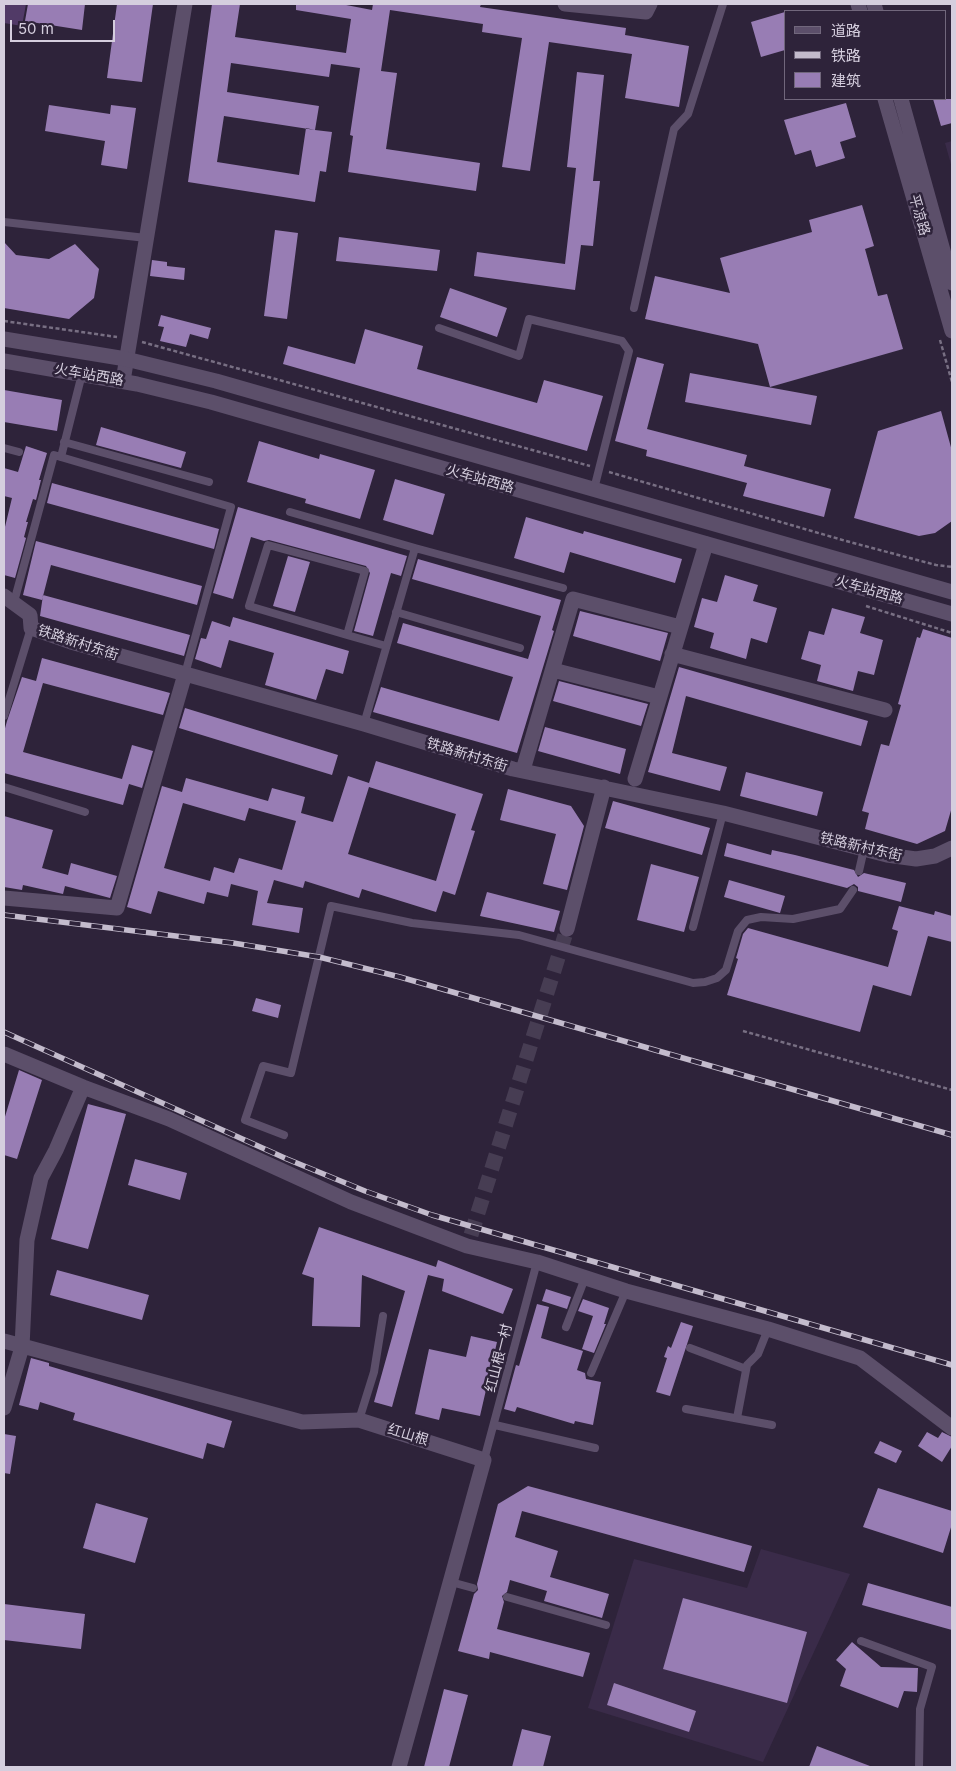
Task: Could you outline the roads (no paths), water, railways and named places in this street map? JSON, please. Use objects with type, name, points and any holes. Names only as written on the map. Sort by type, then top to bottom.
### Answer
[{"type":"street","points":[[123,381],[185,4]]},
{"type":"street","points":[[565,4],[646,12],[650,4]]},
{"type":"street","name":"平凉路","points":[[885,100],[952,331]]},
{"type":"street","name":"平凉路","points":[[901,100],[952,283]]},
{"type":"street","name":"火车站西路","points":[[4,339],[126,359],[216,381],[952,592]]},
{"type":"street","name":"火车站西路","points":[[4,361],[123,381],[211,402],[952,614]]},
{"type":"street","points":[[635,779],[706,544]]},
{"type":"street","name":"铁路新村东街","points":[[9,599],[30,615],[31,628],[71,642],[523,770],[723,813],[864,849],[916,859],[935,856],[952,848]]},
{"type":"street","points":[[523,770],[573,599],[680,627]]},
{"type":"street","points":[[672,654],[885,710]]},
{"type":"street","points":[[553,670],[659,696]]},
{"type":"street","points":[[4,898],[117,908],[185,674]]},
{"type":"street","points":[[567,929],[604,787]]},
{"type":"street","points":[[4,1054],[83,1087],[169,1119],[351,1202],[626,1291],[768,1329],[860,1358],[952,1428]]},
{"type":"street","points":[[4,1408],[22,1347],[27,1240],[41,1178],[56,1150],[83,1087]]},
{"type":"street","name":"红山根","points":[[4,1341],[302,1422],[359,1420],[484,1460]]},
{"type":"street","points":[[399,1767],[484,1460]]},
{"type":"lane","points":[[634,308],[674,129],[688,114],[723,4]]},
{"type":"lane","points":[[4,222],[146,238]]},
{"type":"lane","points":[[439,328],[520,356],[528,319],[622,341],[629,351],[594,489]]},
{"type":"lane","points":[[61,457],[82,374]]},
{"type":"lane","points":[[64,442],[209,482]]},
{"type":"lane","points":[[4,448],[19,452]]},
{"type":"lane","points":[[9,599],[54,455],[231,507],[185,674]]},
{"type":"lane","points":[[290,512],[563,588]]},
{"type":"lane","points":[[347,635],[365,571],[268,544],[249,606],[347,635],[386,646]]},
{"type":"lane","points":[[364,724],[415,548]]},
{"type":"lane","points":[[396,612],[520,648]]},
{"type":"lane","points":[[4,716],[31,628]]},
{"type":"lane","points":[[4,787],[85,812]]},
{"type":"lane","points":[[693,927],[723,813]]},
{"type":"lane","points":[[859,871],[864,849]]},
{"type":"lane","points":[[284,1134],[245,1120],[263,1066],[291,1073],[331,906],[412,923],[519,934],[694,983],[717,978],[726,970],[738,931],[747,920],[760,917],[792,919],[840,909],[853,890]]},
{"type":"lane","name":"红山根一村","points":[[484,1460],[495,1425],[537,1262]]},
{"type":"lane","points":[[566,1327],[585,1278]]},
{"type":"lane","points":[[591,1373],[626,1291]]},
{"type":"lane","points":[[359,1420],[374,1372],[383,1316]]},
{"type":"lane","points":[[737,1418],[746,1369],[758,1354],[768,1329]]},
{"type":"lane","points":[[690,1348],[746,1369]]},
{"type":"lane","points":[[686,1409],[772,1425]]},
{"type":"lane","points":[[495,1425],[595,1448]]},
{"type":"lane","points":[[451,1582],[473,1588]]},
{"type":"lane","points":[[507,1597],[606,1625]]},
{"type":"lane","points":[[861,1641],[932,1667],[920,1709],[919,1767]]},
{"type":"tunnel","points":[[471,1235],[567,929]]},
{"type":"railway","points":[[4,915],[233,943],[319,957],[400,977],[952,1135]]},
{"type":"railway","points":[[4,1032],[287,1159],[365,1191],[432,1215],[952,1365]]}]
